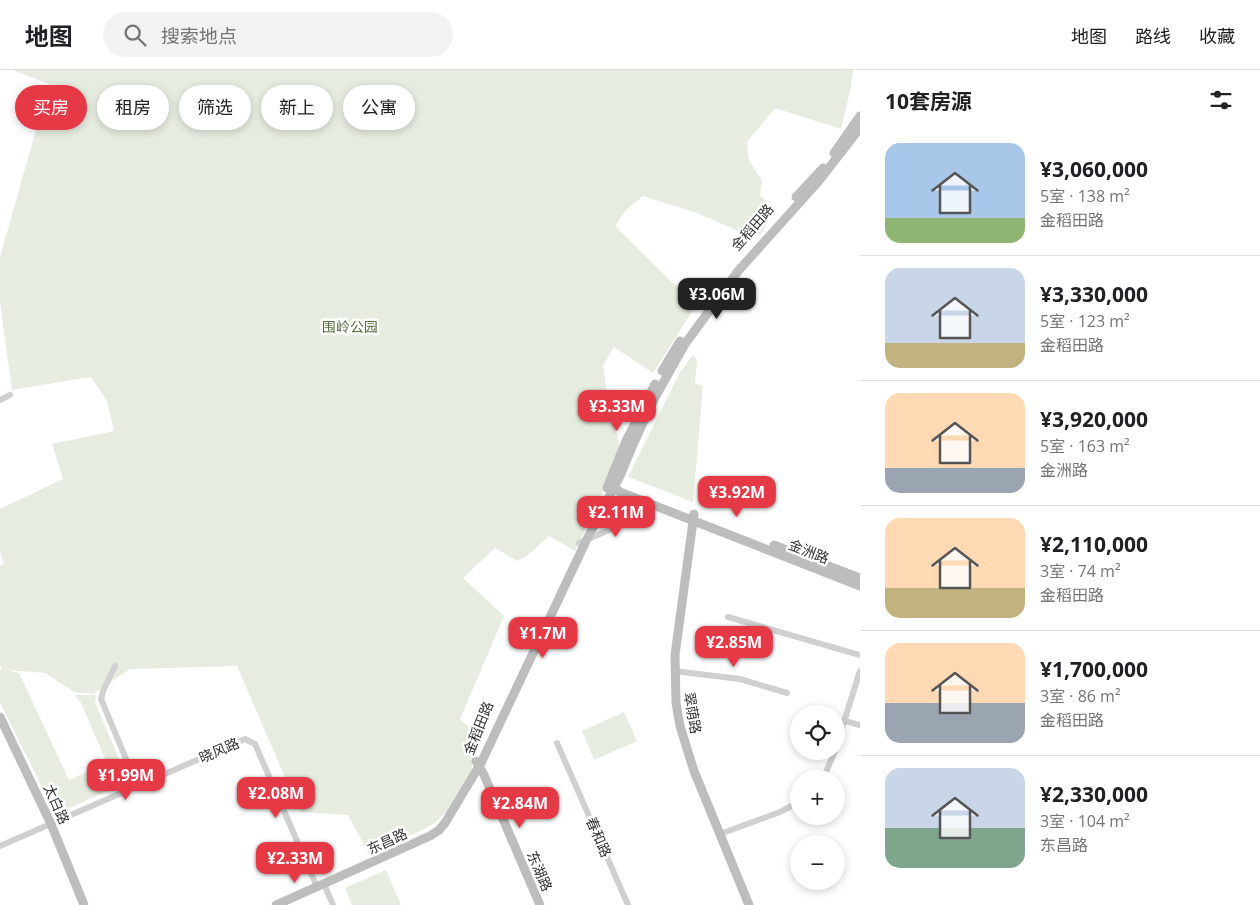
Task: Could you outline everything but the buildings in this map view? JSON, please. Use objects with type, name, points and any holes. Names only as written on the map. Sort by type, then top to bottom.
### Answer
[{"type":"street","name":"金稻田路","points":[[613,484],[612,472],[626,441],[648,397],[687,331],[735,266],[824,166],[860,116]]},
{"type":"street","name":"金稻田路","points":[[478,766],[476,761],[479,754],[583,541],[613,484],[620,476],[653,401],[693,332],[739,270],[818,182],[860,128]]},
{"type":"street","points":[[0,400],[10,395]]},
{"type":"street","name":"金洲路","points":[[613,484],[620,492],[860,578]]},
{"type":"street","points":[[583,541],[644,515]]},
{"type":"street","name":"金洲路","points":[[693,517],[860,586]]},
{"type":"street","name":"翠荫路","points":[[693,517],[674,671],[676,703],[682,735],[694,771],[749,905]]},
{"type":"street","points":[[728,617],[860,654]]},
{"type":"street","points":[[116,666],[101,699],[137,785]]},
{"type":"street","points":[[674,671],[740,679],[788,694]]},
{"type":"street","points":[[860,671],[845,721],[860,725]]},
{"type":"street","name":"太白路","points":[[0,717],[84,905]]},
{"type":"street","name":"太白路","points":[[0,730],[49,825],[78,905]]},
{"type":"street","name":"晓风路","points":[[0,846],[245,739],[255,744],[320,886]]},
{"type":"street","name":"春和路","points":[[557,742],[628,905]]},
{"type":"street","name":"东昌路","points":[[276,905],[439,830],[453,812],[478,766]]},
{"type":"street","name":"东湖路","points":[[478,766],[484,775],[540,905]]},
{"type":"street","points":[[720,834],[790,807]]},
{"type":"street","points":[[320,886],[333,905]]},
{"type":"green space","name":"围岭公园","points":[[13,70],[853,70],[841,129],[775,108],[747,142],[749,160],[762,181],[760,195],[770,207],[772,214],[761,234],[752,237],[697,213],[643,196],[627,209],[615,226],[674,284],[694,299],[693,310],[653,373],[614,347],[603,366],[607,393],[620,446],[599,501],[575,551],[549,536],[527,556],[517,561],[495,548],[463,578],[504,616],[460,719],[481,738],[471,771],[446,812],[436,822],[422,830],[369,854],[348,815],[300,812],[237,666],[130,669],[93,694],[74,692],[45,673],[7,670],[19,673],[69,780],[107,763],[81,703],[75,695],[96,695],[95,703],[126,775],[128,782],[56,814],[0,703],[0,670],[2,669],[0,665],[0,566],[4,563],[0,552],[0,509],[63,479],[52,444],[114,431],[107,401],[91,377],[12,390],[0,302],[0,257],[36,130],[87,130],[87,85],[49,84]]},
{"type":"green space","points":[[693,355],[697,360],[695,383],[703,386],[693,502],[628,477],[680,372]]},
{"type":"green space","points":[[624,712],[637,741],[594,760],[582,731]]},
{"type":"green space","points":[[386,870],[401,905],[352,905],[345,888]]}]
